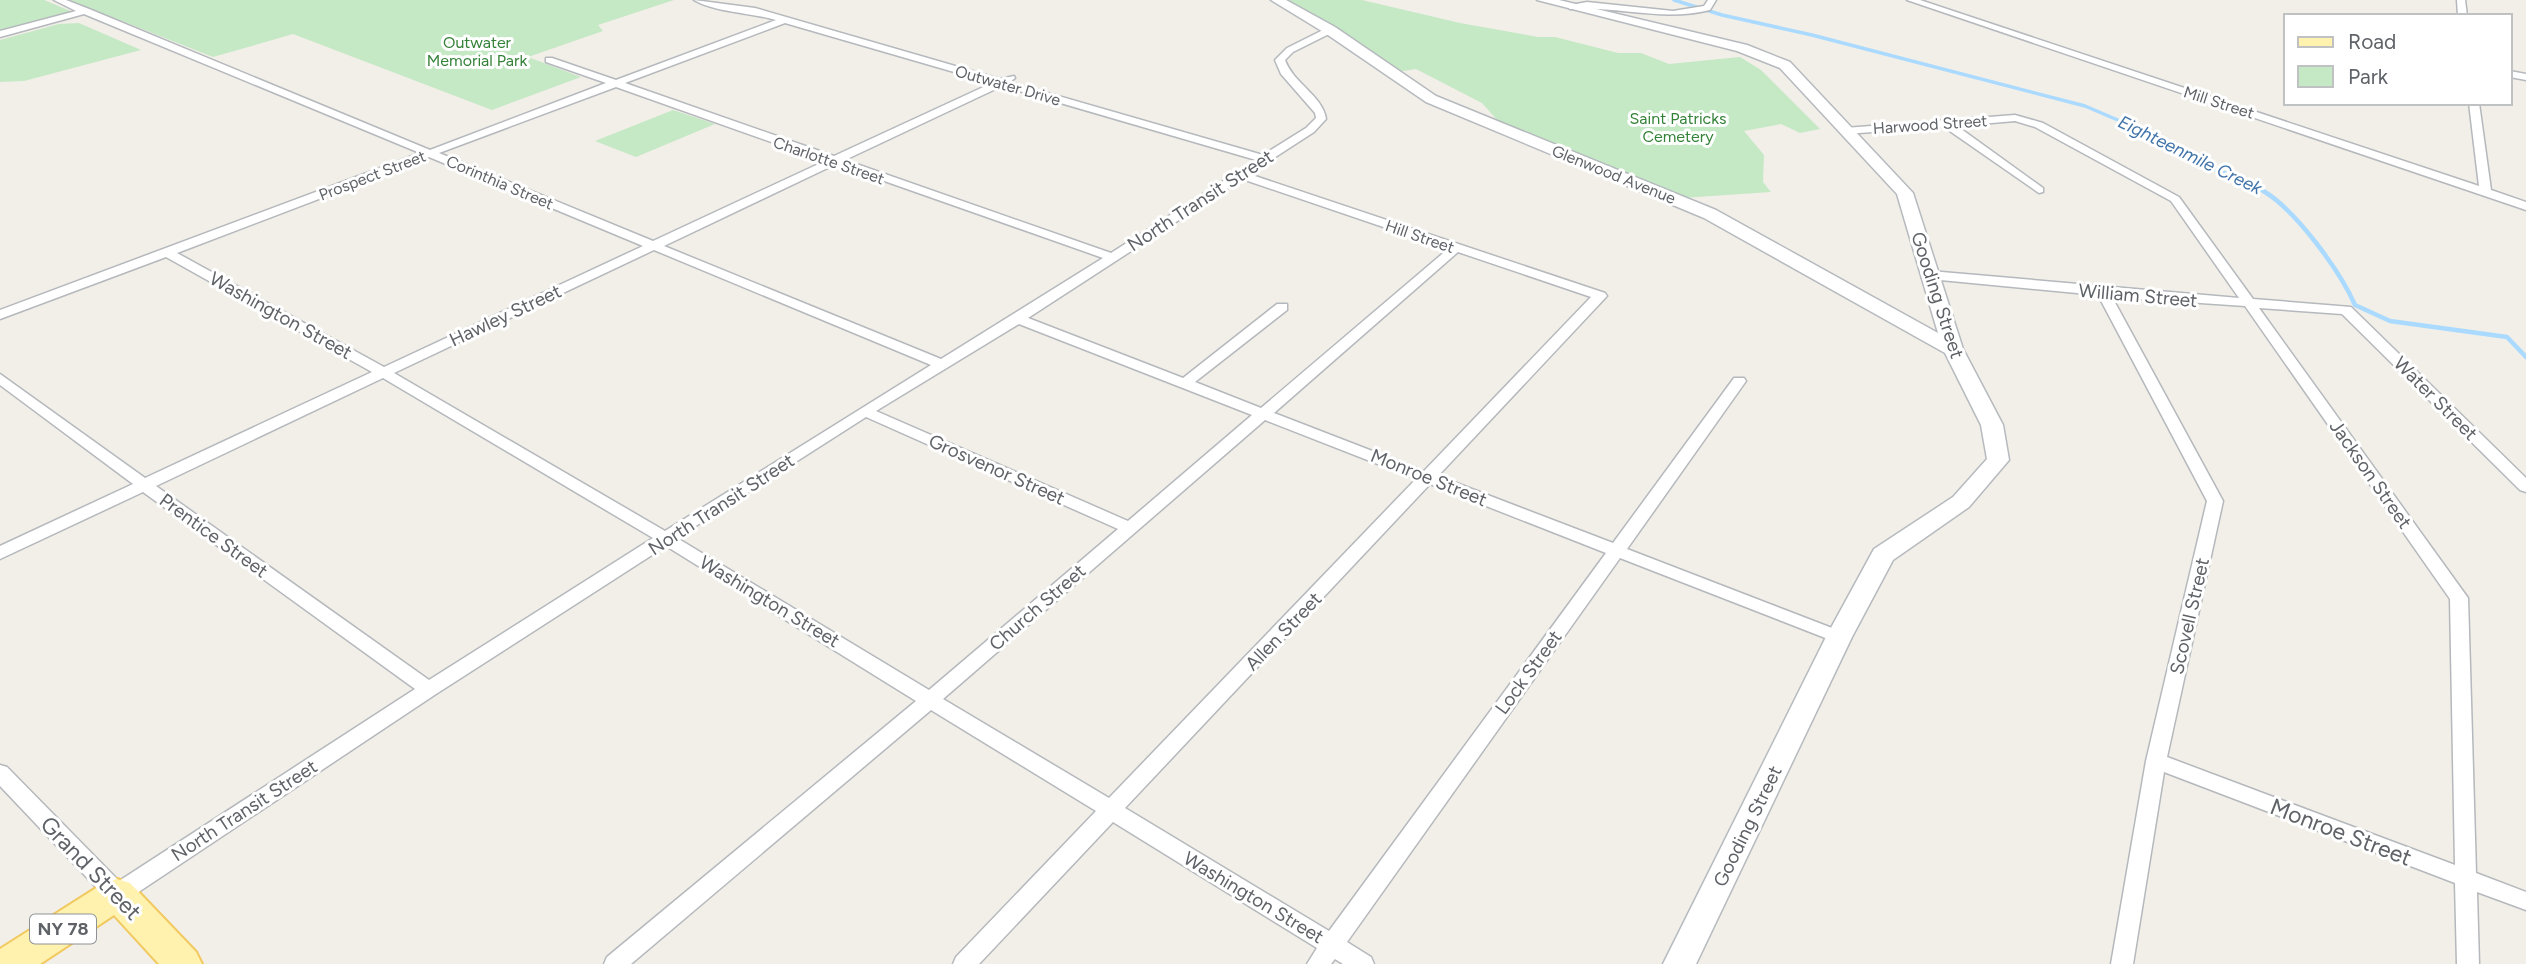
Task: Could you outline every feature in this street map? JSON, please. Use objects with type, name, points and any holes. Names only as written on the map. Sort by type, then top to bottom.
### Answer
[{"type":"main road","name":"North Transit Street","points":[[9,964],[117,894]]},
{"type":"main road","name":"Grand Street","points":[[117,894],[183,964]]},
{"type":"street","name":"Corinthia Street","points":[[58,0],[942,365]]},
{"type":"street","name":"Outwater Drive","points":[[698,0],[723,7],[752,10]]},
{"type":"street","name":"Outwater Drive","points":[[728,0],[784,20],[1000,82],[1259,162]]},
{"type":"street","name":"Glenwood Avenue","points":[[1277,0],[1330,30],[1431,99],[1710,214],[1953,349]]},
{"type":"street","name":"Gooding Street","points":[[1543,0],[1742,48],[1785,65],[1905,193],[1953,349],[1992,425],[1998,460],[1961,502],[1883,555],[1839,637],[1679,964]]},
{"type":"street","points":[[1570,6],[1585,0],[1608,0],[1672,13],[1706,7]]},
{"type":"street","name":"Mill Street","points":[[1911,0],[2526,206]]},
{"type":"street","points":[[0,34],[86,11]]},
{"type":"street","name":"Prospect Street","points":[[0,315],[784,20]]},
{"type":"street","name":"North Transit Street","points":[[117,894],[429,689],[668,540],[865,411],[1018,318],[1310,130],[1321,119],[1317,108],[1283,72],[1280,60],[1295,46],[1330,30]]},
{"type":"street","name":"Charlotte Street","points":[[549,60],[1111,257]]},
{"type":"street","name":"Hawley Street","points":[[0,553],[1000,82]]},
{"type":"street","points":[[2474,105],[2485,191]]},
{"type":"street","name":"Harwood Street","points":[[1845,131],[2015,118]]},
{"type":"street","name":"Jackson Street","points":[[2015,118],[2039,125],[2175,199],[2459,598],[2468,964]]},
{"type":"street","points":[[1946,123],[2039,190]]},
{"type":"street","name":"Hill Street","points":[[1240,175],[1600,296]]},
{"type":"street","name":"Church Street","points":[[615,964],[932,698],[1456,248]]},
{"type":"street","name":"Washington Street","points":[[168,253],[384,373],[668,540],[932,698],[1111,811],[1363,964]]},
{"type":"street","name":"William Street","points":[[1930,275],[2103,292],[2346,310]]},
{"type":"street","name":"Scovell Street","points":[[2103,292],[2215,501],[2156,761],[2123,964]]},
{"type":"street","name":"Allen Street","points":[[964,964],[1600,296]]},
{"type":"street","points":[[1186,382],[1282,307]]},
{"type":"street","name":"Water Street","points":[[2346,310],[2526,487]]},
{"type":"street","name":"Monroe Street","points":[[1018,318],[1839,637]]},
{"type":"street","name":"Prentice Street","points":[[0,378],[144,485],[429,689]]},
{"type":"street","name":"Lock Street","points":[[1318,964],[1739,381]]},
{"type":"street","name":"Grosvenor Street","points":[[865,411],[1129,528]]},
{"type":"street","name":"Monroe Street","points":[[2156,761],[2526,901]]},
{"type":"street","name":"Grand Street","points":[[0,773],[117,894]]},
{"type":"green space","points":[[0,0],[44,0],[73,12],[0,31]]},
{"type":"green space","name":"Outwater Memorial Park","points":[[69,0],[674,0],[598,25],[603,31],[528,57],[581,77],[492,110],[293,34],[213,57]]},
{"type":"green space","name":"Saint Patricks Cemetery","points":[[1282,0],[1362,0],[1460,23],[1538,37],[1555,37],[1618,53],[1641,53],[1669,64],[1740,57],[1761,70],[1820,129],[1800,133],[1781,124],[1744,131],[1764,155],[1763,182],[1771,192],[1682,198],[1507,129],[1508,124],[1498,121],[1482,103],[1416,69],[1397,72]]},
{"type":"green space","points":[[79,23],[141,50],[24,81],[0,82],[0,40],[59,24]]},
{"type":"green space","points":[[673,110],[715,124],[636,157],[595,141]]},
{"type":"waterway","name":"Eighteenmile Creek","points":[[1674,0],[1722,15],[1812,35],[2085,106],[2174,144],[2201,162]]},
{"type":"waterway","name":"Eighteenmile Creek","points":[[2201,162],[2257,187],[2290,213],[2316,243],[2355,305],[2390,321],[2507,337],[2526,357]]}]
